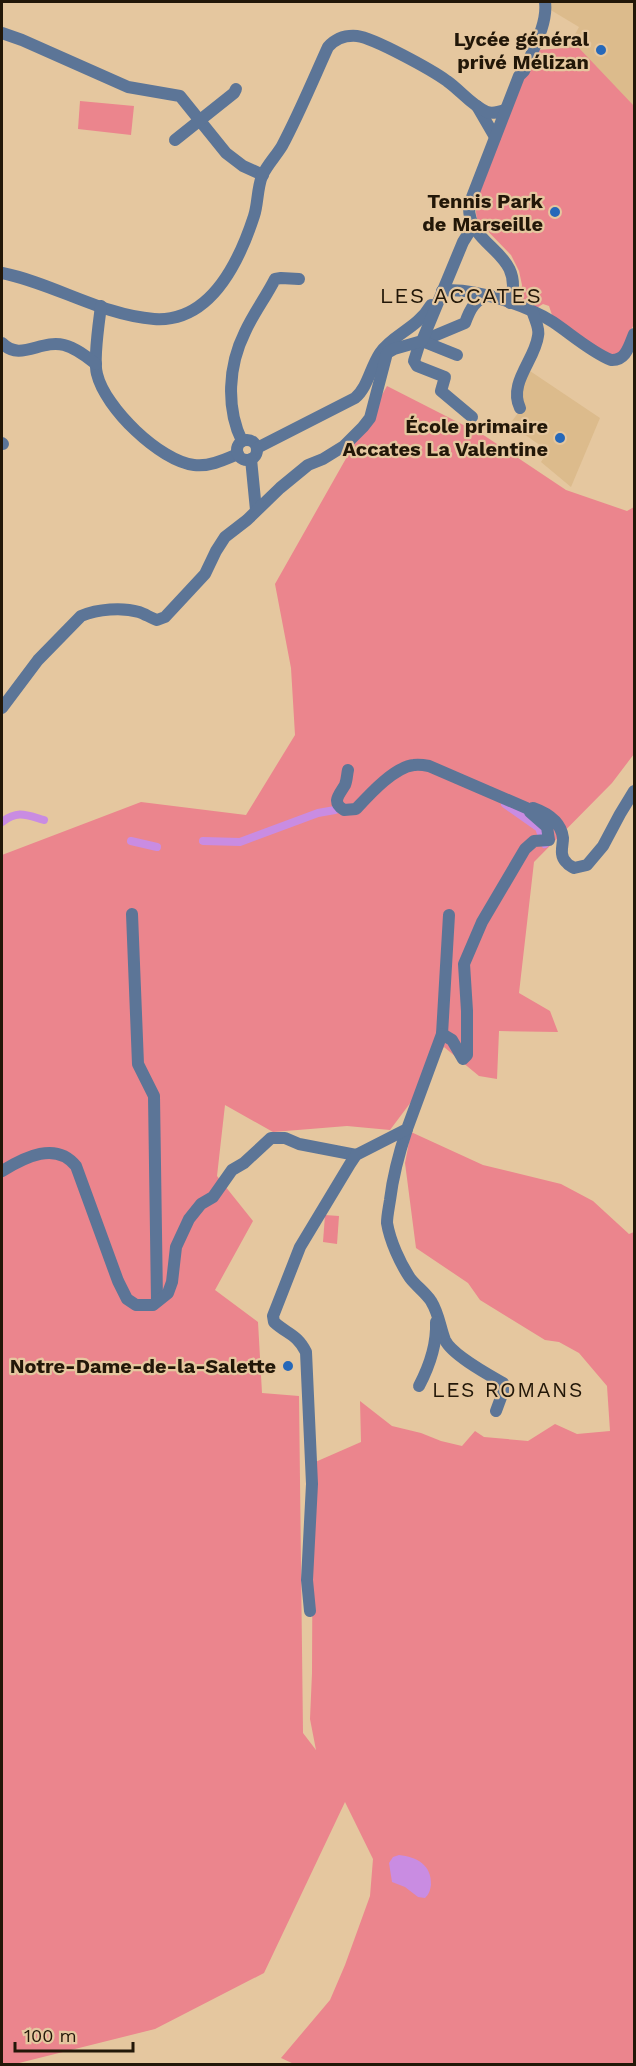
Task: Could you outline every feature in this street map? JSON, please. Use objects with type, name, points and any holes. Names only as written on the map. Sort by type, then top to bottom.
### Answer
[{"type":"street","points":[[510,303],[514,284],[509,268],[500,254],[479,235],[473,226],[469,205],[505,110],[541,29],[546,8],[545,2]]},
{"type":"street","points":[[2,33],[128,87],[175,93],[185,100],[234,160],[263,175]]},
{"type":"street","points":[[2,273],[140,317],[157,319],[176,316],[199,306],[212,296],[228,274],[255,214],[263,175],[281,147],[328,47],[339,38],[360,36],[398,53],[441,77],[488,112],[505,110]]},
{"type":"street","points":[[175,140],[236,89]]},
{"type":"street","points":[[476,105],[495,137]]},
{"type":"street","points":[[472,417],[441,391],[445,377],[417,366],[414,361],[463,242],[473,226]]},
{"type":"street","points":[[242,441],[237,431],[231,393],[232,373],[239,345],[276,279],[299,279]]},
{"type":"street","points":[[443,288],[490,295],[547,318],[611,360],[617,361],[622,358],[634,334]]},
{"type":"street","points":[[242,441],[238,447],[238,454],[243,459],[362,392],[380,352],[389,343],[411,329],[427,313],[443,288]]},
{"type":"street","points":[[2,708],[38,660],[81,616],[118,609],[142,613],[157,620],[165,617],[205,574],[221,542],[308,465],[323,459],[353,438],[370,418],[387,353],[421,342],[465,323],[471,308],[479,300],[490,295]]},
{"type":"street","points":[[101,306],[96,373],[104,393],[131,427],[169,456],[191,465],[201,466],[238,454]]},
{"type":"street","points":[[520,408],[516,401],[518,386],[538,336],[533,313]]},
{"type":"street","points":[[421,342],[457,355]]},
{"type":"street","points":[[2,343],[7,349],[19,352],[49,343],[63,345],[96,364]]},
{"type":"street","points":[[362,392],[376,395]]},
{"type":"street","points":[[242,441],[252,441],[256,510]]},
{"type":"street","points":[[348,770],[346,783],[336,800],[338,807],[344,810],[356,809],[373,791],[394,775],[415,765],[429,766],[531,810],[532,808],[549,814],[557,822],[563,837],[561,852],[565,862],[574,868],[588,865],[603,846],[634,791]]},
{"type":"street","points":[[442,1034],[452,1040],[463,1059],[467,1055],[464,964],[482,922],[525,849],[534,841],[549,840],[547,827],[530,812],[531,810]]},
{"type":"street","points":[[132,914],[138,1064],[154,1095],[157,1301]]},
{"type":"street","points":[[449,915],[442,1034],[396,1164],[387,1221],[404,1267],[411,1280],[432,1303],[446,1341],[454,1352],[468,1360],[479,1371],[503,1383],[503,1392],[496,1411]]},
{"type":"street","points":[[310,1611],[307,1580],[312,1484],[306,1352],[296,1336],[274,1322],[273,1316],[300,1247],[356,1155],[407,1129]]},
{"type":"street","points":[[2,1171],[19,1162],[48,1153],[60,1153],[70,1158],[76,1166],[118,1281],[127,1299],[136,1305],[153,1305],[168,1293],[172,1282],[176,1247],[189,1219],[201,1204],[213,1197],[232,1170],[244,1163],[271,1138],[285,1138],[356,1155]]},
{"type":"street","points":[[419,1386],[428,1368],[436,1342],[436,1323],[432,1303]]},
{"type":"shaded area","name":"Lycée général privé Mélizan","points":[[551,2],[634,2],[634,127],[555,72],[579,27],[549,9]]},
{"type":"shaded area","name":"Tennis Park de Marseille","points":[[578,47],[634,106],[634,324],[617,355],[607,355],[552,315],[549,306],[543,304],[535,309],[520,301],[522,285],[519,271],[511,255],[477,220],[475,205],[530,61],[537,50]]},
{"type":"shaded area","points":[[80,101],[134,106],[131,135],[78,129]]},
{"type":"shaded area","name":"École primaire Accates La Valentine","points":[[527,369],[600,418],[571,487],[541,462],[548,451],[510,424],[523,406],[519,400]]},
{"type":"shaded area","points":[[387,386],[485,436],[566,490],[627,511],[634,507],[634,754],[612,783],[534,862],[519,993],[550,1011],[558,1032],[499,1031],[497,1079],[479,1076],[444,1047],[420,1090],[390,1130],[347,1126],[273,1132],[225,1105],[217,1176],[253,1221],[215,1290],[258,1322],[262,1393],[299,1396],[303,1733],[316,1750],[310,1719],[313,1463],[361,1442],[360,1401],[392,1426],[462,1446],[475,1431],[484,1437],[528,1441],[555,1424],[577,1434],[610,1431],[607,1386],[579,1353],[559,1342],[545,1340],[480,1300],[468,1283],[416,1248],[405,1163],[411,1132],[483,1165],[561,1184],[593,1201],[629,1234],[634,1232],[634,2064],[294,2064],[281,2058],[330,2000],[370,1896],[373,1859],[345,1802],[264,1973],[155,2029],[15,2064],[2,2064],[2,855],[141,802],[246,815],[295,735],[291,668],[275,584]]},
{"type":"shaded area","points":[[325,1215],[339,1216],[337,1244],[323,1242]]},
{"type":"shaded area","points":[[399,1855],[417,1860],[426,1867],[431,1878],[431,1885],[425,1898],[418,1897],[405,1887],[392,1882],[389,1863],[393,1857]]},
{"type":"waterway","points":[[505,804],[539,828],[545,844]]},
{"type":"waterway","points":[[203,841],[240,842],[318,813],[335,810]]},
{"type":"waterway","points":[[2,822],[18,815],[44,820]]},
{"type":"waterway","points":[[131,841],[157,847]]},
{"type":"place","name":"Lycée général privé Mélizan","points":[[601,50]]},
{"type":"place","name":"Tennis Park de Marseille","points":[[555,212]]},
{"type":"place","name":"École primaire Accates La Valentine","points":[[560,438]]},
{"type":"place","name":"Notre-Dame-de-la-Salette","points":[[288,1366]]},
{"type":"district","name":"LES ACCATES","points":[[461,295]]},
{"type":"district","name":"LES ROMANS","points":[[508,1390]]}]
